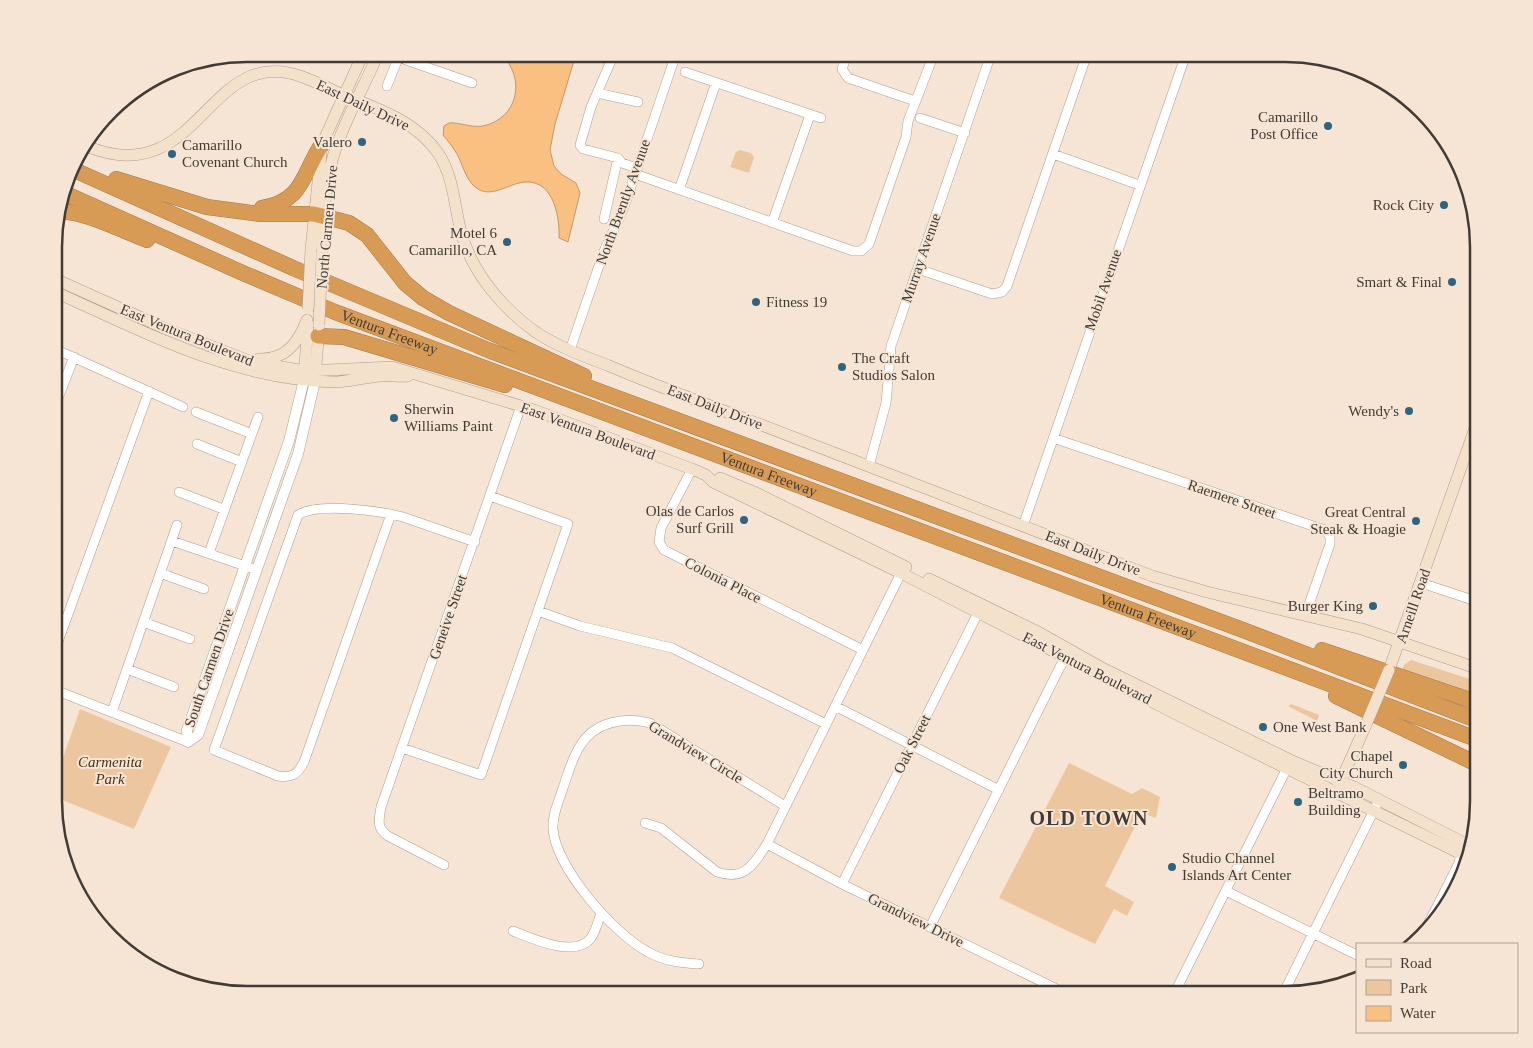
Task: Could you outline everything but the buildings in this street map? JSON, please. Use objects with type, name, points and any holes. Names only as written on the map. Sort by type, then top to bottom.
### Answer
[{"type":"highway","points":[[248,211],[271,207],[291,197],[301,186],[322,144]]},
{"type":"highway","points":[[81,168],[185,202],[260,214],[320,215],[349,223],[363,232],[405,283],[438,307],[588,378],[638,406]]},
{"type":"highway","name":"Ventura Freeway","points":[[79,172],[402,316],[488,350],[1243,630],[1470,718]]},
{"type":"highway","name":"Ventura Freeway","points":[[70,196],[245,274],[336,312],[1470,737]]},
{"type":"highway","points":[[66,212],[84,216],[245,274]]},
{"type":"highway","points":[[319,330],[482,379],[570,401]]},
{"type":"highway","points":[[1243,630],[1298,642],[1470,700]]},
{"type":"highway","points":[[1265,660],[1470,761]]},
{"type":"main road","name":"North Carmen Drive","points":[[310,375],[319,330],[322,253],[320,215],[322,144],[360,62]]},
{"type":"main road","name":"North Carmen Drive","points":[[310,375],[307,320],[311,249],[332,161],[346,122],[374,62]]},
{"type":"main road","name":"East Daily Drive","points":[[92,148],[123,156],[155,152],[175,141],[229,89],[256,75],[275,72],[292,74],[405,122],[431,144],[447,169],[461,234],[479,273],[492,292],[521,320],[540,334],[570,350],[647,382],[1173,583],[1401,641],[1470,666]]},
{"type":"main road","name":"East Ventura Boulevard","points":[[62,282],[229,355],[340,382],[380,376],[412,375],[521,406],[706,475],[720,486],[903,570],[1068,655],[1464,849]]},
{"type":"main road","name":"East Ventura Boulevard","points":[[62,295],[181,348],[234,368],[310,375]]},
{"type":"main road","points":[[229,355],[261,360],[282,355],[298,341],[307,320]]},
{"type":"main road","name":"Arneill Road","points":[[1338,787],[1401,641],[1470,442]]},
{"type":"main road","points":[[1376,805],[1410,816],[1464,849]]},
{"type":"street","points":[[387,86],[396,62]]},
{"type":"street","points":[[412,62],[472,83]]},
{"type":"street","points":[[611,62],[582,133],[581,148],[618,158],[622,164],[679,190],[853,250],[864,249],[869,244],[906,137],[908,120],[931,62]]},
{"type":"street","name":"North Brently Avenue","points":[[570,350],[604,251],[623,210],[672,62]]},
{"type":"street","points":[[844,62],[842,69],[848,78],[915,101]]},
{"type":"street","name":"Murray Avenue","points":[[869,466],[886,404],[891,346],[988,62]]},
{"type":"street","points":[[918,269],[987,293],[1002,292],[1008,283],[1084,62]]},
{"type":"street","name":"Mobil Avenue","points":[[1023,526],[1139,185],[1183,62]]},
{"type":"street","points":[[684,72],[820,118]]},
{"type":"street","points":[[679,190],[716,83]]},
{"type":"street","points":[[597,93],[638,102]]},
{"type":"street","points":[[772,223],[810,115]]},
{"type":"street","points":[[920,118],[964,133]]},
{"type":"street","points":[[1053,154],[1139,185]]},
{"type":"street","points":[[604,219],[618,158]]},
{"type":"street","points":[[62,351],[183,407]]},
{"type":"street","points":[[62,388],[74,357]]},
{"type":"street","name":"South Carmen Drive","points":[[310,375],[298,454],[198,735],[188,742],[186,730],[289,441],[310,375]]},
{"type":"street","points":[[62,631],[148,391]]},
{"type":"street","name":"Geneive Street","points":[[444,865],[388,836],[380,829],[378,822],[381,807],[521,406]]},
{"type":"street","points":[[196,412],[252,434]]},
{"type":"street","points":[[209,553],[223,509],[258,417]]},
{"type":"street","name":"Raemere Street","points":[[1053,438],[1325,530],[1329,535],[1330,542],[1306,616]]},
{"type":"street","points":[[197,444],[242,462]]},
{"type":"street","points":[[1466,453],[1470,455]]},
{"type":"street","name":"Colonia Place","points":[[692,470],[661,528],[659,542],[664,550],[863,650]]},
{"type":"street","points":[[179,492],[223,509]]},
{"type":"street","points":[[402,748],[480,775],[538,611],[568,524],[490,496]]},
{"type":"street","points":[[391,514],[304,762],[298,773],[288,777],[278,776],[214,750],[298,515],[303,512],[334,509],[391,514],[475,542]]},
{"type":"street","points":[[112,712],[177,525]]},
{"type":"street","points":[[172,541],[257,570]]},
{"type":"street","points":[[645,823],[661,828],[711,869],[727,875],[738,874],[752,866],[767,844],[903,570]]},
{"type":"street","points":[[160,573],[204,589]]},
{"type":"street","points":[[1421,583],[1470,599]]},
{"type":"street","name":"Oak Street","points":[[842,884],[980,608]]},
{"type":"street","points":[[538,611],[580,626],[672,648],[826,724]]},
{"type":"street","points":[[143,622],[190,639]]},
{"type":"street","points":[[930,927],[1068,655]]},
{"type":"street","points":[[127,669],[174,686]]},
{"type":"street","points":[[62,693],[188,742]]},
{"type":"street","points":[[835,706],[999,790]]},
{"type":"street","name":"Grandview Circle","points":[[699,964],[675,962],[648,952],[625,937],[601,913],[566,865],[556,844],[553,828],[554,814],[575,754],[584,740],[612,722],[631,720],[657,725],[785,806]]},
{"type":"street","points":[[1178,986],[1289,764]]},
{"type":"street","points":[[1287,986],[1376,805]]},
{"type":"street","name":"Grandview Drive","points":[[767,844],[842,884],[1051,986]]},
{"type":"street","points":[[1438,905],[1461,859]]},
{"type":"street","points":[[1226,890],[1356,954]]},
{"type":"street","points":[[513,931],[556,946],[578,945],[590,938],[601,913]]},
{"type":"green space","points":[[740,150],[751,153],[754,157],[749,173],[730,167],[736,152]]},
{"type":"green space","points":[[1411,660],[1470,679],[1470,694],[1401,671],[1404,665]]},
{"type":"green space","points":[[1291,704],[1319,715],[1317,721],[1288,706]]},
{"type":"green space","name":"Carmenita Park","points":[[80,709],[171,747],[134,829],[62,800],[62,761]]},
{"type":"green space","points":[[1069,763],[1132,794],[1142,788],[1160,797],[1156,818],[1142,813],[1105,886],[1134,902],[1127,916],[1114,909],[1095,944],[999,898]]},
{"type":"water","points":[[507,62],[574,62],[555,124],[550,150],[554,166],[561,174],[576,183],[580,193],[568,242],[559,238],[558,218],[552,198],[539,185],[530,182],[519,183],[488,192],[478,189],[470,182],[457,154],[443,135],[444,126],[449,123],[483,126],[495,122],[505,115],[515,96],[516,85],[514,74]]},
{"type":"place","name":"Camarillo Post Office","points":[[1328,126]]},
{"type":"place","name":"Valero","points":[[362,142]]},
{"type":"place","name":"Camarillo Covenant Church","points":[[172,154]]},
{"type":"place","name":"Rock City","points":[[1444,205]]},
{"type":"place","name":"Motel 6 Camarillo, CA","points":[[507,242]]},
{"type":"place","name":"Smart & Final","points":[[1452,282]]},
{"type":"place","name":"Fitness 19","points":[[756,302]]},
{"type":"place","name":"The Craft Studios Salon","points":[[842,367]]},
{"type":"place","name":"Wendy's","points":[[1409,411]]},
{"type":"place","name":"Sherwin Williams Paint","points":[[394,418]]},
{"type":"place","name":"Olas de Carlos Surf Grill","points":[[744,520]]},
{"type":"place","name":"Great Central Steak & Hoagie","points":[[1416,521]]},
{"type":"place","name":"Burger King","points":[[1373,606]]},
{"type":"place","name":"One West Bank","points":[[1263,727]]},
{"type":"place","name":"Chapel City Church","points":[[1403,765]]},
{"type":"place","name":"Beltramo Building","points":[[1298,802]]},
{"type":"place","name":"Studio Channel Islands Art Center","points":[[1172,867]]},
{"type":"district","name":"OLD TOWN","points":[[1089,818]]}]
